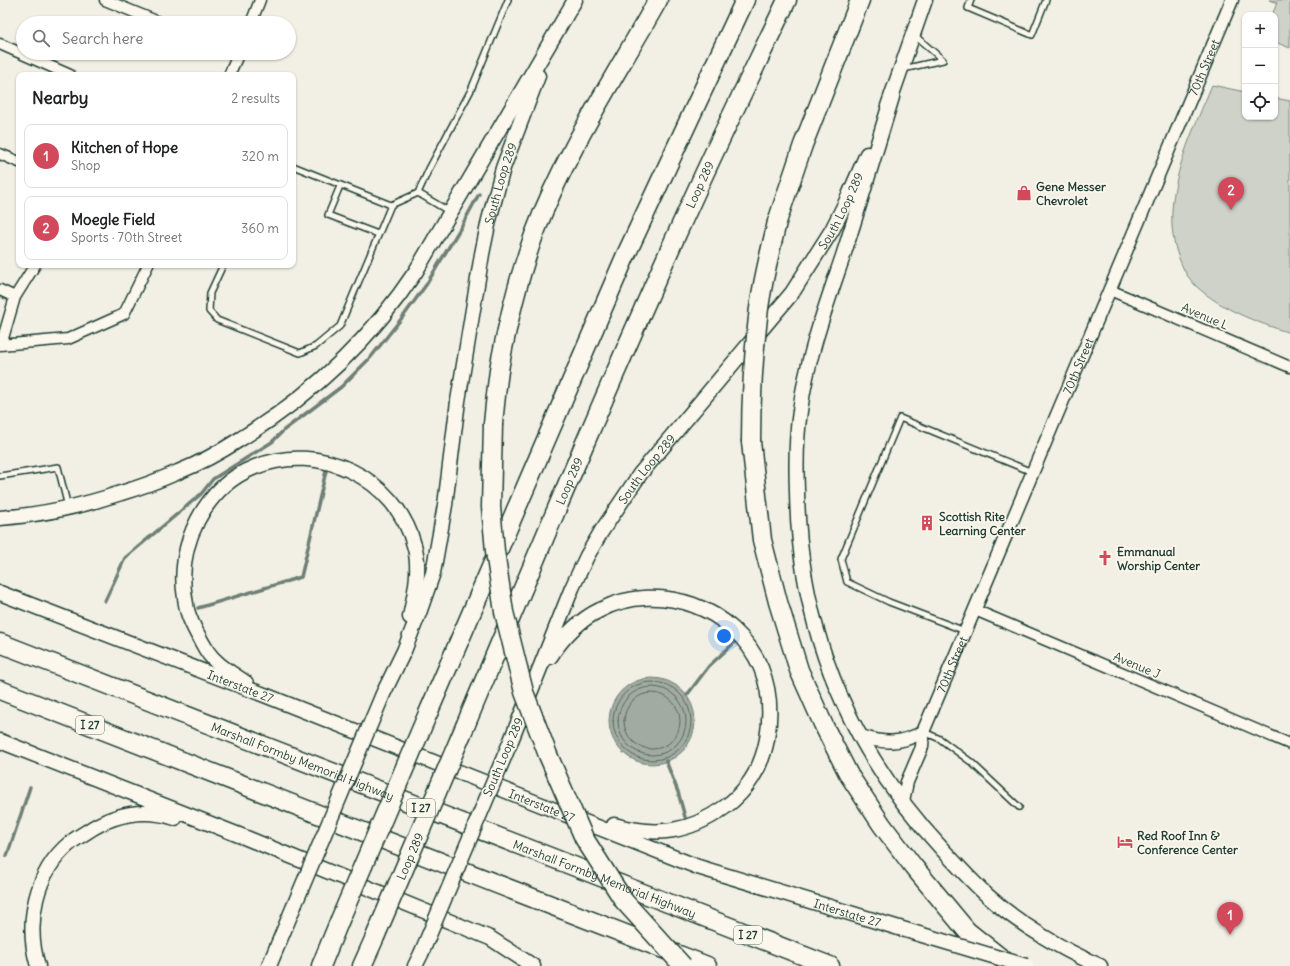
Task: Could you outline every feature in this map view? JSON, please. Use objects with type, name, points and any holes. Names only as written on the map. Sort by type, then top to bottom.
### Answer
[{"type":"highway","points":[[658,0],[559,176],[534,235],[516,294],[500,364],[493,424],[491,507],[495,551],[504,612],[524,692],[548,754],[584,838],[624,901],[683,966]]},
{"type":"highway","points":[[321,966],[429,711],[625,257],[745,0]]},
{"type":"highway","name":"Loop 289","points":[[362,966],[563,493],[700,183],[787,0]]},
{"type":"highway","points":[[860,0],[803,145],[777,222],[765,276],[758,316],[751,388],[751,442],[762,540],[776,595],[799,670],[824,726],[850,775],[882,825],[913,866],[967,931],[1011,966]]},
{"type":"highway","name":"Marshall Formby Memorial Highway","points":[[0,643],[830,966]]},
{"type":"highway","name":"I 27","points":[[0,690],[708,966]]},
{"type":"main road","points":[[0,518],[68,508],[148,485],[180,472],[206,459],[261,426],[310,390],[353,349],[402,292],[451,212],[575,0]]},
{"type":"main road","name":"South Loop 289","points":[[269,963],[383,694],[404,651],[419,613],[432,573],[445,505],[458,401],[482,254],[491,213],[503,168],[525,110],[547,55],[575,0]]},
{"type":"main road","name":"South Loop 289","points":[[418,960],[510,743],[572,588],[587,556],[601,532],[640,474],[770,320],[800,280],[832,230],[847,200],[892,97],[924,0]]},
{"type":"main road","points":[[892,97],[857,213],[819,329],[806,378],[800,411],[797,448],[797,514],[801,550],[812,616],[830,672],[854,727],[861,736],[883,775],[936,843],[989,897],[1024,924],[1045,937],[1100,966]]},
{"type":"main road","points":[[267,696],[220,665],[208,652],[187,612],[183,588],[183,573],[186,555],[195,524],[202,512],[224,486],[255,467],[288,459],[304,459],[332,463],[373,484],[384,493],[397,508],[405,521],[410,534],[417,563],[416,587],[404,651]]},
{"type":"main road","name":"Interstate 27","points":[[0,593],[267,696],[698,867],[1026,966]]},
{"type":"main road","points":[[537,675],[560,642],[571,630],[600,610],[616,603],[632,599],[665,598],[680,600],[705,610],[725,623],[738,634],[751,651],[760,668],[766,685],[769,706],[770,725],[766,748],[758,768],[746,787],[730,804],[698,824],[677,830],[654,832],[618,827],[554,809]]},
{"type":"main road","points":[[0,740],[244,837],[490,938],[533,966]]},
{"type":"main road","points":[[38,966],[33,942],[32,926],[36,898],[42,883],[53,862],[70,843],[94,826],[124,815],[143,812],[155,813],[244,837]]},
{"type":"main road","points":[[490,938],[528,966]]},
{"type":"street","points":[[105,0],[143,16]]},
{"type":"street","points":[[254,16],[260,0]]},
{"type":"street","name":"70th Street","points":[[903,801],[907,782],[922,747],[923,732],[1232,0]]},
{"type":"street","points":[[0,44],[16,51]]},
{"type":"street","points":[[36,60],[63,72]]},
{"type":"street","points":[[230,72],[235,60]]},
{"type":"street","points":[[0,154],[16,161]]},
{"type":"street","points":[[33,268],[15,297],[0,345],[68,339],[124,314],[147,268]]},
{"type":"street","points":[[0,290],[15,297]]},
{"type":"street","name":"Avenue L","points":[[1110,290],[1290,366]]},
{"type":"street","name":"Avenue J","points":[[975,610],[1290,744]]},
{"type":"street","points":[[861,736],[880,742],[898,741],[911,738],[923,732]]},
{"type":"lane","points":[[222,268],[210,293],[209,311],[217,320],[300,353],[316,346],[340,326],[391,205],[418,193],[471,90],[508,0]]},
{"type":"lane","points":[[971,0],[968,8],[1032,35],[1046,0]]},
{"type":"lane","points":[[902,70],[943,60],[913,35]]},
{"type":"lane","points":[[296,167],[391,205]]},
{"type":"lane","points":[[340,186],[328,215],[378,234]]},
{"type":"lane","points":[[418,193],[451,212]]},
{"type":"lane","points":[[966,632],[889,602],[847,582],[842,559],[897,425],[900,418],[1033,472]]},
{"type":"lane","points":[[0,476],[58,467],[68,508]]},
{"type":"lane","points":[[923,732],[940,739],[958,753],[1019,807]]},
{"type":"shaded area","points":[[1269,0],[1290,0],[1290,48],[1278,43],[1278,12],[1273,12],[1277,3]]},
{"type":"shaded area","points":[[1212,85],[1242,91],[1242,120],[1278,120],[1278,99],[1290,101],[1290,333],[1228,309],[1196,286],[1185,272],[1174,241],[1172,219],[1178,172],[1194,127]]},
{"type":"water","points":[[652,678],[669,681],[683,690],[692,704],[695,721],[692,738],[683,752],[669,761],[652,764],[635,761],[621,752],[612,738],[609,721],[612,704],[621,690],[635,681]]},
{"type":"waterway","points":[[105,601],[125,558],[201,494],[213,479],[272,442],[284,430],[341,387],[371,357],[426,285],[479,194]]},
{"type":"waterway","points":[[198,608],[301,577],[326,471]]},
{"type":"waterway","points":[[687,695],[709,666],[734,643]]},
{"type":"waterway","points":[[666,761],[678,792],[685,817]]},
{"type":"waterway","points":[[7,856],[30,787]]},
{"type":"place","name":"Gene Messer Chevrolet","points":[[1024,193]]},
{"type":"place","name":"Moegle Field","points":[[1231,210]]},
{"type":"place","name":"Scottish Rite Learning Center","points":[[927,523]]},
{"type":"place","name":"Emmanual Worship Center","points":[[1105,558]]},
{"type":"place","name":"Red Roof Inn & Conference Center","points":[[1125,842]]},
{"type":"place","name":"Kitchen of Hope","points":[[1230,935]]}]
